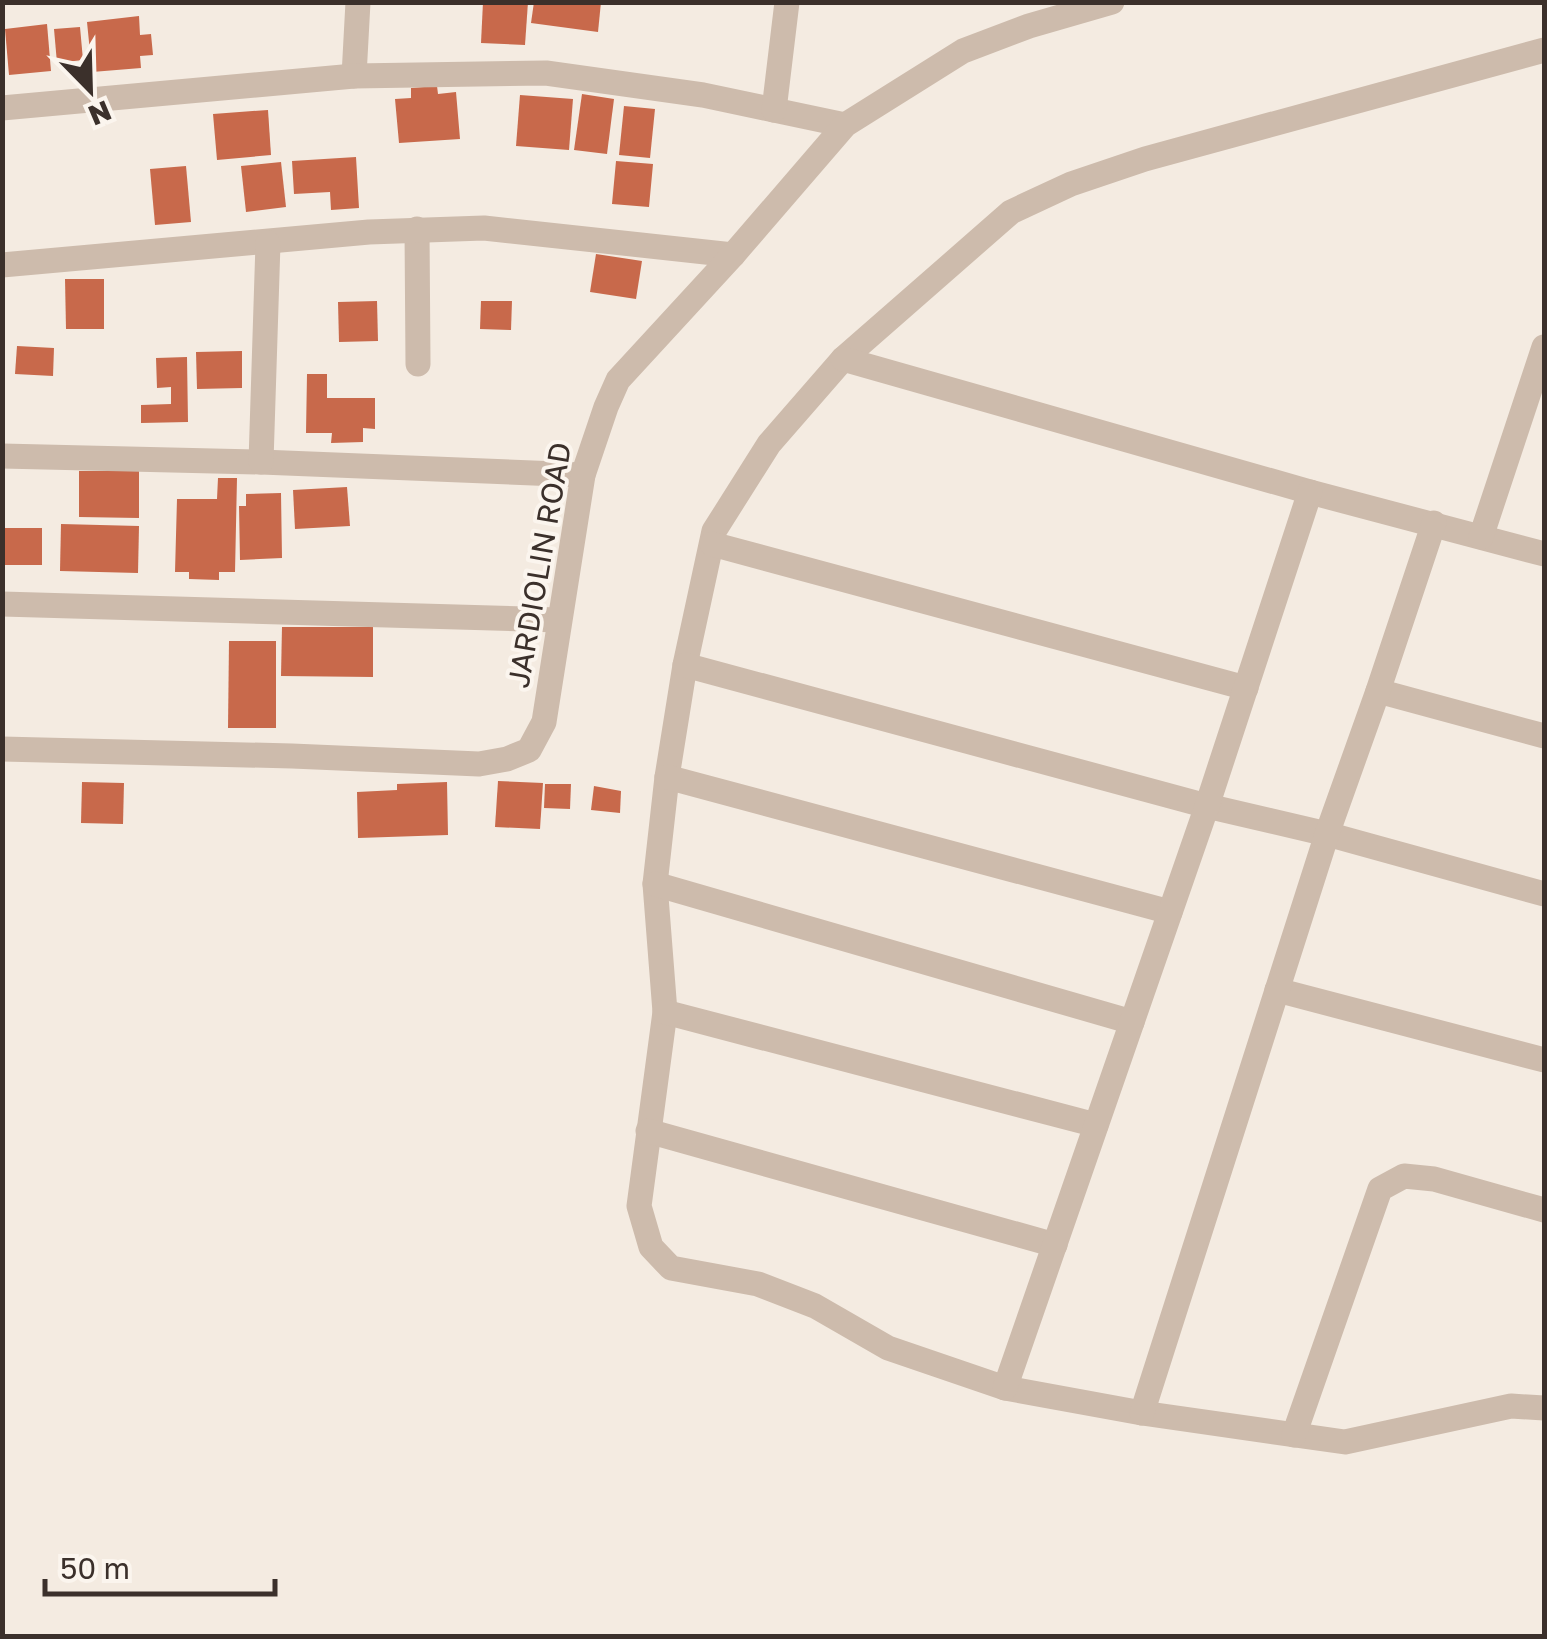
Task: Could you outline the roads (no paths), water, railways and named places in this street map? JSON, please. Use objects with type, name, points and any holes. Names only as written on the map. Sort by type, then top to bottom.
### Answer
[{"type":"street","points":[[354,76],[358,2]]},
{"type":"street","points":[[774,110],[787,2]]},
{"type":"street","name":"JARDIOLIN ROAD","points":[[2,749],[480,764],[530,750],[544,722],[583,475],[618,380],[845,125],[963,51],[1029,26],[1112,2]]},
{"type":"street","points":[[1544,50],[1146,159],[1071,184],[1011,212],[843,358],[769,444],[714,531],[685,664],[667,777],[656,884],[666,1012],[638,1206],[650,1247],[671,1268],[758,1284],[815,1306],[888,1348],[1005,1388],[1142,1413],[1344,1442],[1512,1406],[1544,1408]]},
{"type":"street","points":[[2,108],[354,76],[546,73],[703,95],[845,125]]},
{"type":"street","points":[[2,265],[418,229],[484,228],[733,255]]},
{"type":"street","points":[[418,229],[418,364]]},
{"type":"street","points":[[261,462],[268,243]]},
{"type":"street","points":[[1481,537],[1544,347]]},
{"type":"street","points":[[843,358],[1310,492],[1544,554]]},
{"type":"street","points":[[2,456],[583,475]]},
{"type":"street","points":[[1005,1388],[1207,806],[1310,492]]},
{"type":"street","points":[[1142,1413],[1327,834],[1434,524]]},
{"type":"street","points":[[712,544],[1246,688]]},
{"type":"street","points":[[2,604],[559,620]]},
{"type":"street","points":[[685,664],[1544,894]]},
{"type":"street","points":[[1378,691],[1544,736]]},
{"type":"street","points":[[667,777],[1170,912]]},
{"type":"street","points":[[656,884],[1132,1022]]},
{"type":"street","points":[[1277,990],[1544,1060]]},
{"type":"street","points":[[666,1012],[1096,1125]]},
{"type":"street","points":[[648,1131],[1055,1245]]},
{"type":"street","points":[[1294,1435],[1380,1189],[1404,1176],[1434,1178],[1544,1210]]}]
